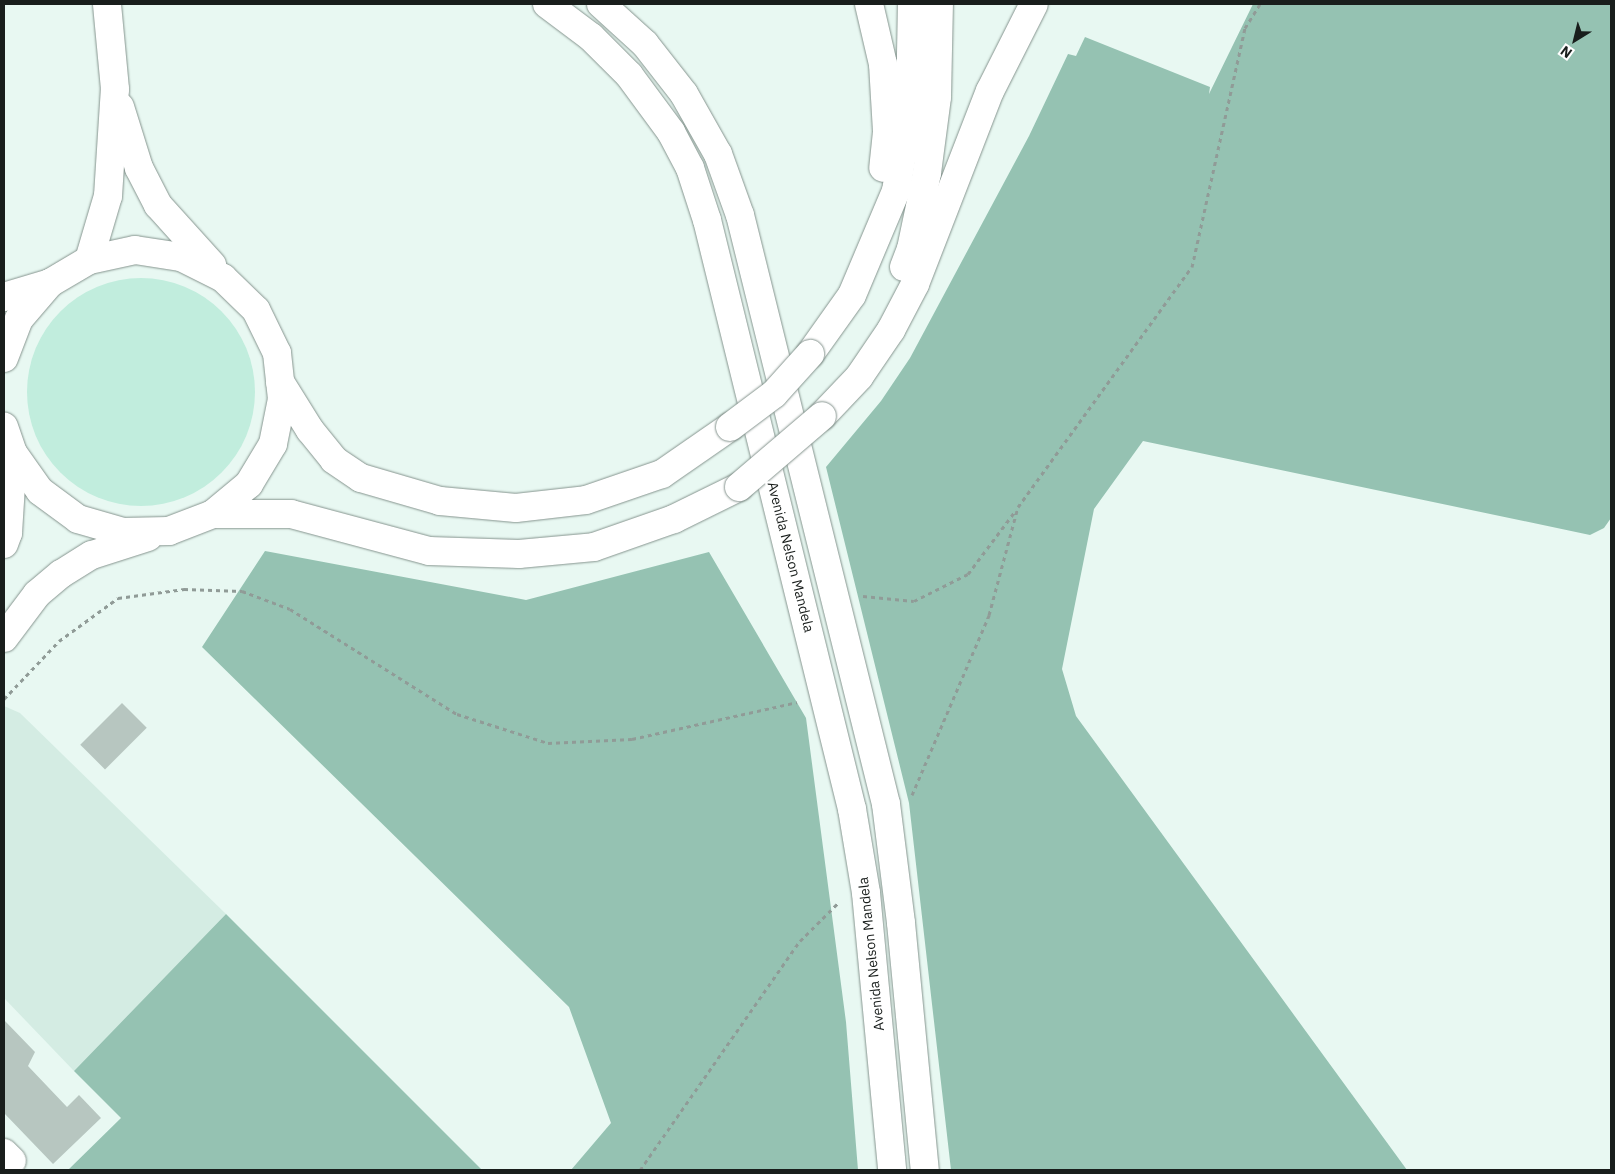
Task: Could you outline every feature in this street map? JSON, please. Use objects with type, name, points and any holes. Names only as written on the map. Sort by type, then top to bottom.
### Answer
[{"type":"main road","name":"Avenida Nelson Mandela","points":[[547,4],[591,37],[629,75],[671,132],[690,168],[707,220],[852,809],[867,902],[892,1170]]},
{"type":"main road","points":[[601,4],[646,44],[684,94],[718,154],[740,215],[886,804],[901,923],[925,1170]]},
{"type":"main road","points":[[869,4],[883,64],[887,132],[876,239]]},
{"type":"main road","points":[[280,382],[310,430],[334,460],[361,478],[440,502],[516,508],[586,500],[662,474],[774,394],[810,354],[852,295],[896,191],[910,106],[912,4]]},
{"type":"main road","points":[[859,377],[913,240],[928,173],[937,97],[939,4]]},
{"type":"main road","points":[[213,514],[291,514],[429,551],[519,554],[594,547],[674,519],[739,487],[822,416],[859,377],[891,330],[915,284],[990,91],[1034,4]]},
{"type":"main road","points":[[90,260],[108,196],[115,90],[107,9]]},
{"type":"main road","points":[[4,638],[37,594],[61,574],[92,555],[169,531],[213,514],[248,484],[273,444],[282,398],[277,353],[256,310],[223,278],[158,205],[138,168],[115,90]]},
{"type":"main road","points":[[4,297],[50,283],[90,260],[135,250],[181,257],[223,278]]},
{"type":"main road","points":[[4,358],[19,319],[50,283]]},
{"type":"main road","points":[[6,434],[40,491],[78,519],[123,532],[169,531]]},
{"type":"main road","points":[[4,544],[8,533],[6,434]]},
{"type":"path","points":[[861,596],[914,601],[968,574],[1192,268],[1245,28],[1260,4]]},
{"type":"path","points":[[908,805],[989,615],[1018,507]]},
{"type":"path","points":[[4,699],[59,642],[118,598],[184,589],[242,591],[290,609],[457,714],[548,743],[632,739],[805,701]]},
{"type":"path","points":[[640,1170],[800,941],[844,896]]},
{"type":"shaded area","points":[[4,706],[20,713],[226,914],[74,1071],[4,998]]},
{"type":"green space","points":[[1253,4],[1611,4],[1611,518],[1604,528],[1590,535],[1143,441],[1094,509],[1062,669],[1076,716],[1407,1170],[951,1170],[909,803],[826,467],[881,401],[910,358],[1029,136],[1068,54],[1076,56],[1085,37],[1210,87],[1209,94]]},
{"type":"green space","points":[[130,278],[152,278],[185,286],[205,297],[222,311],[236,328],[247,348],[255,381],[251,425],[247,436],[236,456],[222,473],[205,487],[174,502],[152,506],[130,506],[108,502],[87,493],[68,480],[53,465],[40,446],[31,425],[27,403],[27,381],[31,359],[40,338],[53,319],[68,304],[87,291],[108,282]]},
{"type":"green space","points":[[265,551],[526,600],[709,552],[806,718],[846,1022],[858,1170],[571,1170],[611,1123],[569,1007],[202,647]]},
{"type":"green space","points":[[226,914],[482,1170],[68,1170],[121,1118],[74,1071]]},
{"type":"building","points":[[122,703],[147,728],[105,769],[80,745]]},
{"type":"building","points":[[4,1020],[35,1052],[28,1066],[67,1107],[79,1095],[101,1118],[53,1164],[4,1113]]}]
